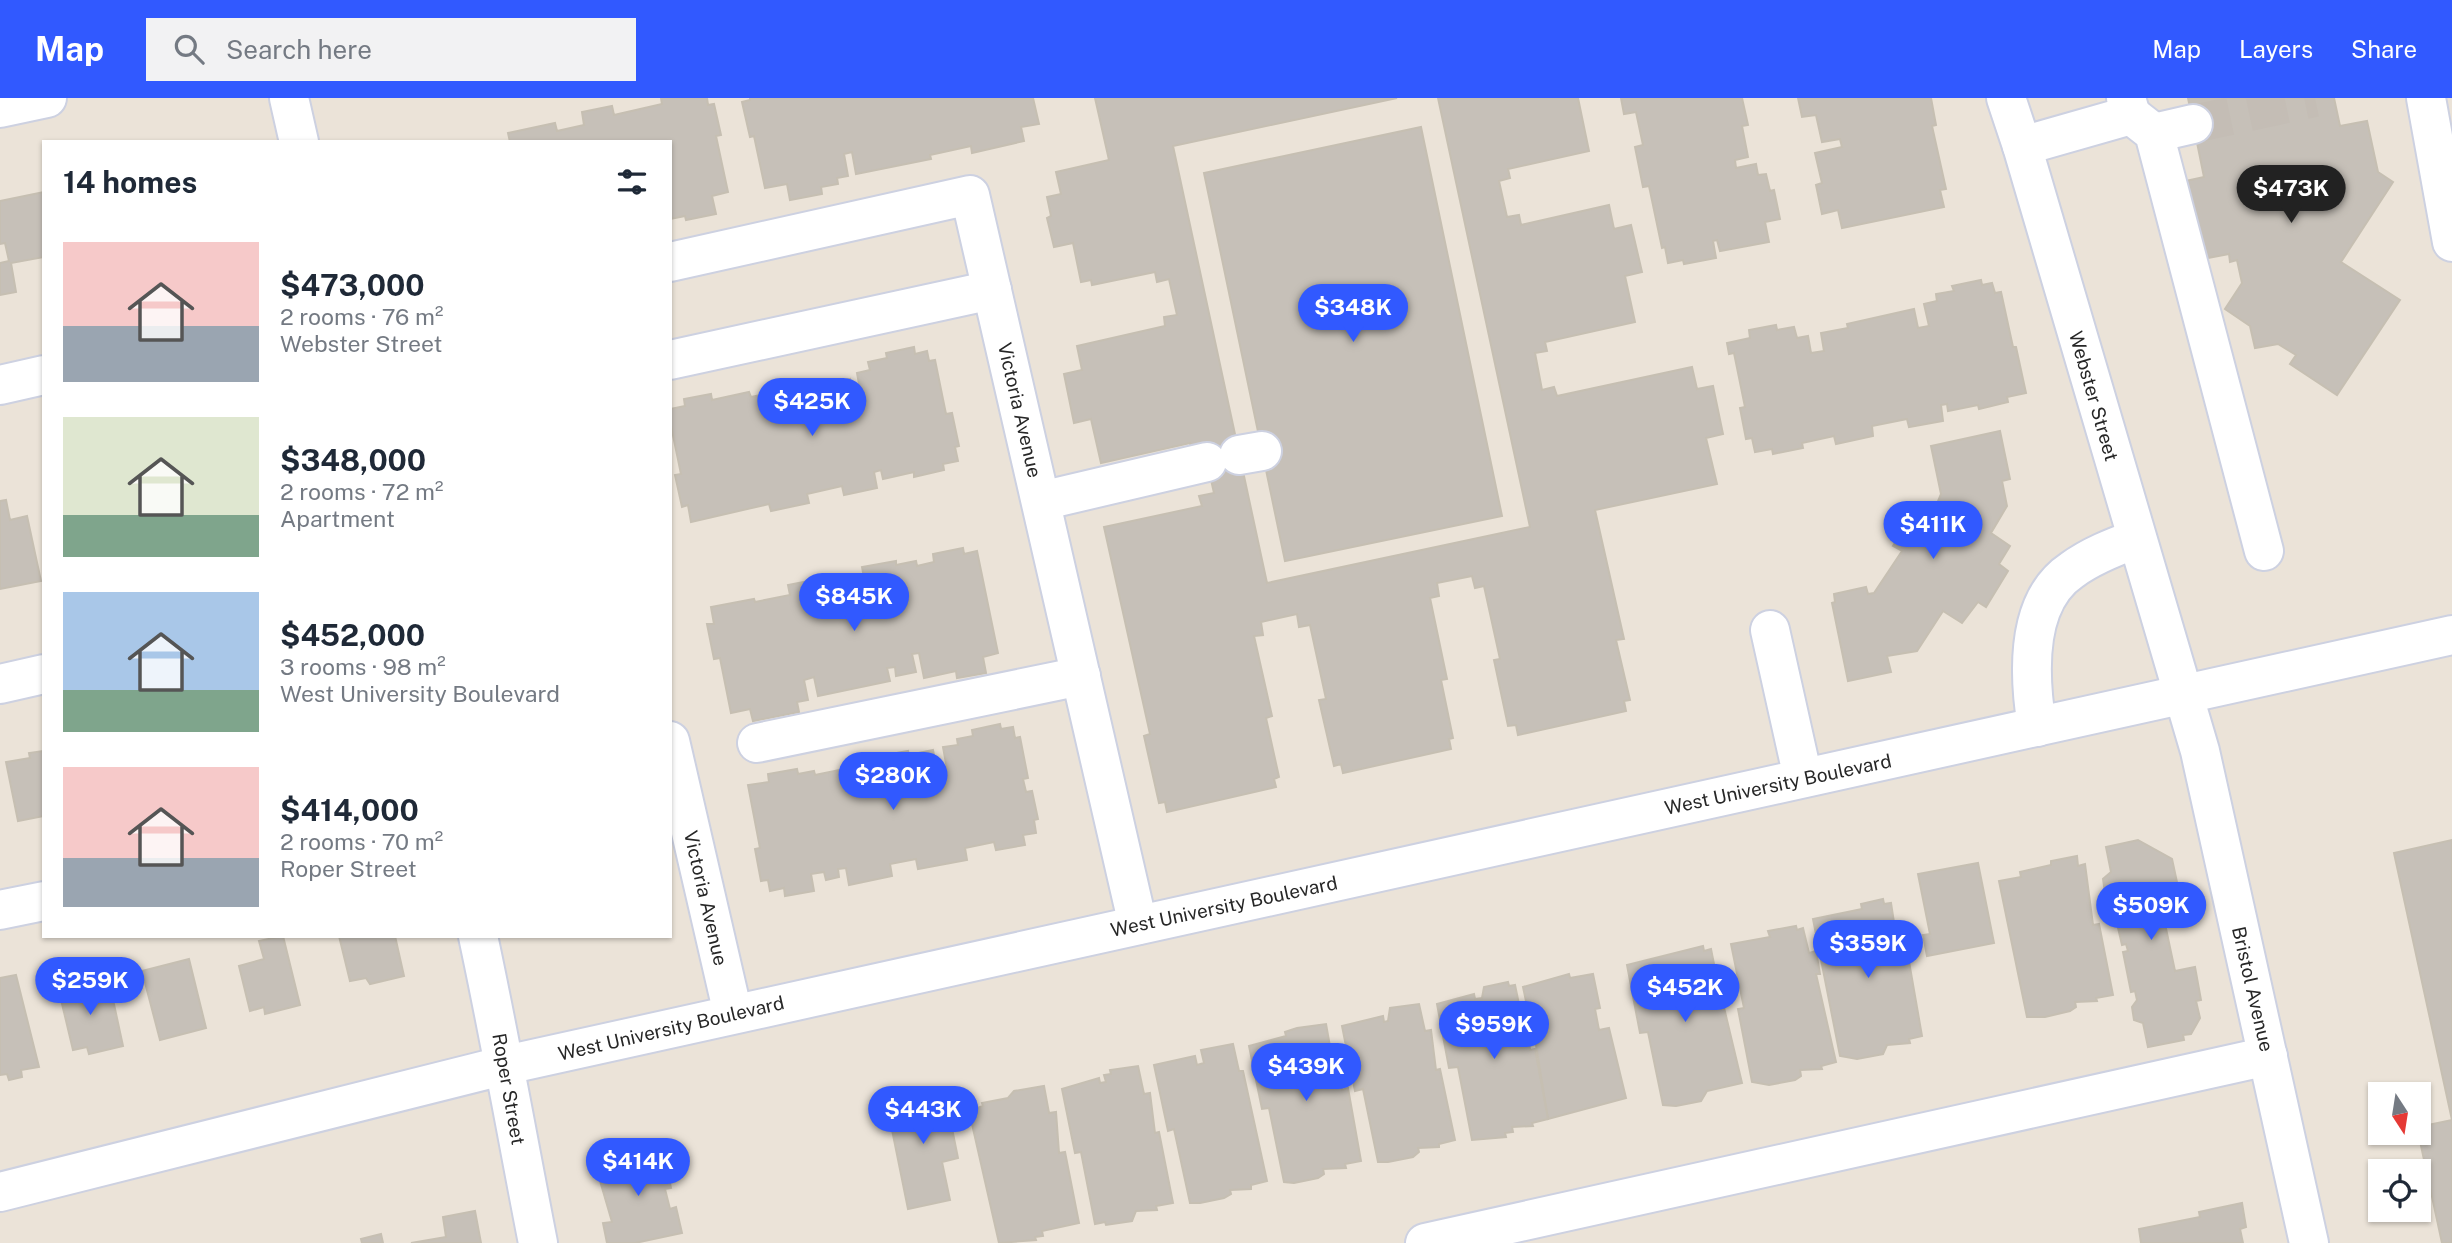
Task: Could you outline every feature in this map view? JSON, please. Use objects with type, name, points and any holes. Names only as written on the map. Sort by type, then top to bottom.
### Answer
[{"type":"street","points":[[0,108],[47,98]]},
{"type":"street","points":[[289,98],[299,140]]},
{"type":"street","name":"Webster Street","points":[[2006,98],[2183,694]]},
{"type":"street","points":[[2426,98],[2452,242]]},
{"type":"street","points":[[2137,115],[2264,551]]},
{"type":"street","points":[[2022,146],[2137,115],[2193,124]]},
{"type":"street","name":"Victoria Avenue","points":[[672,262],[970,195],[1138,925]]},
{"type":"street","points":[[672,360],[992,290]]},
{"type":"street","points":[[0,384],[42,375]]},
{"type":"street","points":[[1041,501],[1236,456]]},
{"type":"street","points":[[2037,727],[2031,688],[2037,618],[2052,591],[2070,571],[2111,548],[2136,538]]},
{"type":"street","points":[[1770,631],[1803,778]]},
{"type":"street","name":"West University Boulevard","points":[[0,1192],[506,1065],[2452,635]]},
{"type":"street","points":[[0,684],[42,674]]},
{"type":"street","points":[[757,743],[1081,676]]},
{"type":"street","name":"Bristol Avenue","points":[[2183,694],[2200,751],[2309,1243]]},
{"type":"street","name":"Victoria Avenue","points":[[672,750],[733,1014]]},
{"type":"street","points":[[0,910],[42,901]]},
{"type":"street","name":"Roper Street","points":[[478,938],[506,1065],[514,1125],[538,1243]]},
{"type":"street","points":[[1425,1243],[2268,1056]]},
{"type":"building","points":[[661,98],[707,98],[708,105],[714,104],[721,135],[716,136],[728,192],[712,196],[716,214],[686,220],[685,216],[672,219],[672,140],[510,140],[508,133],[555,123],[557,131],[584,125],[582,112],[612,106],[614,115],[662,104]]},
{"type":"building","points":[[750,98],[1033,98],[1039,124],[1021,127],[1024,141],[972,153],[971,146],[930,155],[931,159],[856,174],[852,152],[844,154],[848,176],[837,178],[838,184],[821,187],[822,194],[790,200],[787,184],[765,188],[754,136],[750,137],[742,102]]},
{"type":"building","points":[[1095,98],[1397,98],[1173,146],[1267,583],[1530,527],[1438,98],[1578,98],[1589,151],[1508,169],[1510,178],[1499,181],[1507,217],[1519,215],[1521,225],[1609,205],[1614,229],[1631,225],[1642,272],[1625,276],[1635,322],[1545,342],[1547,351],[1535,353],[1542,390],[1554,387],[1557,396],[1692,367],[1697,389],[1713,386],[1723,434],[1706,438],[1717,484],[1595,510],[1624,639],[1616,640],[1630,700],[1624,701],[1626,711],[1518,735],[1516,725],[1508,726],[1494,660],[1500,659],[1484,586],[1475,588],[1472,576],[1437,583],[1439,596],[1430,598],[1447,679],[1441,680],[1453,738],[1449,739],[1451,749],[1343,773],[1341,764],[1334,766],[1319,700],[1326,699],[1310,625],[1299,627],[1297,614],[1261,622],[1263,635],[1254,636],[1272,716],[1266,718],[1279,777],[1274,779],[1276,787],[1167,812],[1165,802],[1159,803],[1144,736],[1150,734],[1104,527],[1202,506],[1199,496],[1214,493],[1207,462],[1192,453],[1190,443],[1101,463],[1091,419],[1074,423],[1064,374],[1082,370],[1077,346],[1165,326],[1164,317],[1177,315],[1169,279],[1157,282],[1155,272],[1092,285],[1091,280],[1081,282],[1073,243],[1054,247],[1047,218],[1051,216],[1047,197],[1061,194],[1056,172],[1109,160]]},
{"type":"building","points":[[1621,98],[1742,98],[1748,125],[1742,126],[1748,157],[1735,160],[1736,168],[1756,164],[1758,175],[1766,174],[1770,191],[1774,190],[1780,219],[1765,222],[1769,242],[1720,251],[1717,240],[1713,241],[1716,258],[1684,264],[1683,260],[1668,263],[1665,247],[1662,248],[1649,186],[1643,187],[1635,147],[1643,145],[1636,112],[1624,114]]},
{"type":"building","points":[[1798,98],[1931,98],[1936,125],[1932,126],[1946,189],[1940,190],[1944,207],[1842,228],[1838,210],[1822,214],[1816,185],[1822,183],[1815,153],[1842,147],[1840,139],[1822,142],[1816,115],[1802,117]]},
{"type":"building","points":[[2188,98],[2334,98],[2340,126],[2367,121],[2378,172],[2393,182],[2341,262],[2400,300],[2337,395],[2290,364],[2296,355],[2278,344],[2255,348],[2250,326],[2225,309],[2242,283],[2237,260],[2230,262],[2229,254],[2197,260],[2181,182],[2204,177]]},
{"type":"building","points":[[1421,127],[1502,516],[1285,561],[1204,173]]},
{"type":"building","points":[[42,192],[42,257],[11,263],[16,292],[0,295],[0,263],[9,261],[5,243],[0,244],[0,201]]},
{"type":"building","points":[[1981,280],[1982,285],[1992,283],[1995,293],[2001,292],[2026,393],[2007,397],[2008,402],[1979,409],[1978,405],[1948,411],[1947,404],[1941,405],[1943,421],[1909,427],[1907,419],[1872,426],[1873,436],[1836,444],[1834,436],[1802,443],[1803,448],[1773,454],[1772,449],[1755,452],[1752,438],[1746,439],[1740,408],[1745,407],[1734,353],[1729,354],[1727,343],[1750,338],[1749,330],[1776,325],[1777,330],[1794,327],[1797,338],[1808,336],[1811,353],[1824,351],[1821,333],[1848,328],[1847,324],[1914,309],[1918,328],[1929,326],[1924,304],[1937,301],[1936,294],[1954,291],[1952,286]]},
{"type":"building","points":[[914,347],[915,354],[927,351],[929,361],[935,360],[946,414],[952,413],[959,446],[955,447],[958,461],[943,464],[944,470],[914,477],[914,472],[883,479],[881,470],[874,472],[877,488],[844,495],[842,486],[807,494],[809,503],[771,511],[769,504],[691,522],[688,505],[682,507],[675,475],[681,474],[672,431],[672,409],[685,406],[684,399],[711,394],[712,400],[749,392],[751,397],[850,379],[854,396],[861,395],[857,373],[870,370],[868,362],[887,358],[886,353]]},
{"type":"building","points":[[2000,431],[2010,479],[2002,481],[2007,506],[1991,533],[2010,546],[1999,564],[2008,571],[1986,607],[1978,602],[1962,623],[1943,611],[1917,651],[1887,656],[1891,672],[1848,681],[1832,603],[1835,602],[1834,594],[1866,587],[1868,594],[1874,593],[1902,551],[1893,546],[1915,513],[1921,516],[1926,507],[1934,511],[1941,494],[1931,446]]},
{"type":"building","points":[[6,500],[10,520],[27,516],[41,581],[0,589],[0,501]]},
{"type":"building","points":[[963,548],[964,554],[977,551],[998,653],[983,657],[986,673],[957,678],[956,671],[924,678],[919,653],[912,654],[916,672],[896,676],[895,667],[887,668],[890,681],[818,696],[814,677],[804,680],[808,700],[797,702],[799,712],[753,721],[750,709],[731,713],[720,658],[714,659],[707,624],[714,624],[711,607],[790,595],[788,585],[824,578],[825,585],[864,577],[862,567],[896,561],[896,565],[916,561],[917,566],[934,562],[933,554]]},
{"type":"building","points":[[1000,724],[1001,729],[1013,727],[1015,738],[1020,737],[1028,778],[1023,779],[1026,792],[1032,791],[1038,819],[1034,820],[1036,833],[1023,835],[1025,845],[996,850],[994,842],[965,848],[967,860],[918,869],[916,859],[890,864],[892,876],[849,885],[846,868],[838,869],[839,877],[826,880],[824,872],[811,874],[814,891],[785,896],[784,888],[770,891],[768,880],[761,881],[755,849],[760,848],[748,785],[769,782],[768,774],[797,769],[798,774],[814,771],[815,775],[859,766],[858,760],[908,751],[909,755],[933,750],[937,771],[947,769],[943,747],[958,745],[957,739],[973,736],[972,730]]},
{"type":"building","points":[[42,751],[42,816],[18,821],[6,762],[30,758],[29,753]]},
{"type":"building","points":[[2138,840],[2172,859],[2181,901],[2161,905],[2175,971],[2195,967],[2201,1000],[2196,1001],[2200,1018],[2191,1034],[2183,1035],[2184,1040],[2148,1047],[2143,1023],[2134,1020],[2132,1007],[2137,1000],[2135,991],[2131,992],[2123,952],[2128,951],[2126,944],[2122,945],[2113,906],[2118,905],[2116,896],[2109,897],[2105,893],[2103,879],[2111,872],[2106,847]]},
{"type":"building","points":[[2452,840],[2452,1120],[2394,853]]},
{"type":"building","points":[[2077,856],[2078,866],[2085,864],[2093,925],[2099,924],[2113,995],[2096,998],[2097,1001],[2075,1002],[2076,1007],[2070,1011],[2045,1017],[2027,1017],[1999,881],[2021,877],[2020,872],[2051,865],[2051,861]]},
{"type":"building","points":[[1978,863],[1994,943],[1927,956],[1923,935],[1930,934],[1918,874]]},
{"type":"building","points":[[1883,899],[1884,904],[1891,903],[1895,929],[1903,927],[1922,1036],[1909,1039],[1910,1043],[1887,1045],[1883,1054],[1857,1059],[1840,1056],[1813,919],[1862,909],[1861,904]]},
{"type":"building","points":[[1796,926],[1797,930],[1803,928],[1809,953],[1816,951],[1820,974],[1816,974],[1836,1062],[1821,1066],[1822,1069],[1800,1070],[1801,1076],[1795,1080],[1769,1085],[1752,1082],[1738,1009],[1744,1008],[1731,944],[1770,937],[1768,931]]},
{"type":"building","points":[[283,938],[300,1005],[265,1014],[264,1007],[250,1011],[239,966],[264,959],[259,941]]},
{"type":"building","points":[[339,938],[395,938],[404,976],[370,984],[366,978],[350,981]]},
{"type":"building","points":[[1703,946],[1704,951],[1711,949],[1716,974],[1720,973],[1724,994],[1721,995],[1742,1083],[1707,1091],[1701,1101],[1676,1106],[1663,1105],[1648,1032],[1640,1033],[1627,965]]},
{"type":"building","points":[[189,959],[206,1028],[160,1040],[142,971]]},
{"type":"building","points":[[1569,974],[1570,978],[1593,974],[1600,1008],[1595,1009],[1599,1030],[1609,1028],[1626,1098],[1548,1119],[1536,1045],[1540,1040],[1536,1024],[1531,1025],[1523,987]]},
{"type":"building","points":[[16,975],[39,1067],[21,1070],[22,1077],[9,1080],[7,1074],[0,1075],[0,978]]},
{"type":"building","points":[[95,978],[100,998],[112,995],[123,1046],[89,1054],[87,1047],[73,1050],[58,987]]},
{"type":"building","points":[[1508,982],[1509,986],[1515,985],[1520,1009],[1525,1008],[1530,1050],[1535,1049],[1548,1119],[1532,1123],[1533,1126],[1512,1127],[1513,1132],[1505,1133],[1506,1137],[1472,1140],[1458,1067],[1449,1068],[1437,1004],[1474,994],[1475,999],[1482,998],[1484,987]]},
{"type":"building","points":[[1419,1004],[1425,1031],[1431,1030],[1436,1070],[1440,1069],[1455,1140],[1439,1144],[1439,1147],[1418,1148],[1419,1152],[1413,1157],[1378,1162],[1363,1089],[1355,1091],[1342,1026],[1383,1016],[1384,1022],[1388,1021],[1390,1008]]},
{"type":"building","points":[[1326,1024],[1331,1052],[1337,1050],[1342,1090],[1348,1088],[1361,1161],[1345,1164],[1346,1168],[1323,1169],[1324,1174],[1318,1178],[1294,1183],[1284,1182],[1269,1108],[1262,1109],[1249,1046],[1286,1036],[1285,1032],[1297,1028]]},
{"type":"building","points":[[1233,1044],[1239,1071],[1243,1071],[1267,1181],[1251,1185],[1251,1189],[1230,1190],[1231,1194],[1224,1198],[1190,1203],[1174,1129],[1168,1131],[1154,1065],[1195,1056],[1197,1065],[1204,1063],[1201,1050]]},
{"type":"building","points":[[1138,1066],[1144,1094],[1150,1093],[1155,1133],[1159,1132],[1173,1203],[1156,1206],[1157,1210],[1136,1211],[1132,1221],[1095,1224],[1081,1152],[1075,1153],[1062,1089],[1099,1078],[1100,1083],[1106,1082],[1104,1075],[1111,1074],[1110,1070]]},
{"type":"building","points":[[1044,1086],[1049,1113],[1056,1112],[1059,1153],[1065,1152],[1079,1223],[1042,1231],[1043,1236],[1035,1237],[1036,1240],[999,1243],[969,1111],[983,1106],[982,1103],[1008,1098],[1014,1091]]},
{"type":"building","points":[[923,1091],[924,1098],[945,1094],[958,1158],[942,1162],[950,1200],[908,1209],[887,1105],[899,1103],[898,1096]]},
{"type":"building","points":[[2452,1120],[2452,1243],[2442,1243],[2431,1192],[2431,1159],[2424,1159],[2421,1145],[2431,1145],[2431,1124]]},
{"type":"building","points":[[642,1146],[644,1155],[663,1151],[671,1188],[665,1189],[670,1209],[676,1207],[682,1233],[635,1243],[607,1243],[603,1223],[612,1222],[596,1167],[614,1163],[612,1153]]},
{"type":"building","points":[[2242,1203],[2246,1227],[2240,1229],[2243,1243],[2141,1243],[2139,1229],[2200,1217],[2199,1212]]},
{"type":"building","points":[[475,1211],[481,1243],[411,1243],[446,1237],[443,1217]]},
{"type":"building","points":[[381,1234],[383,1243],[362,1243],[361,1239]]},
{"type":"tunnel","points":[[2193,124],[2315,98]]}]
